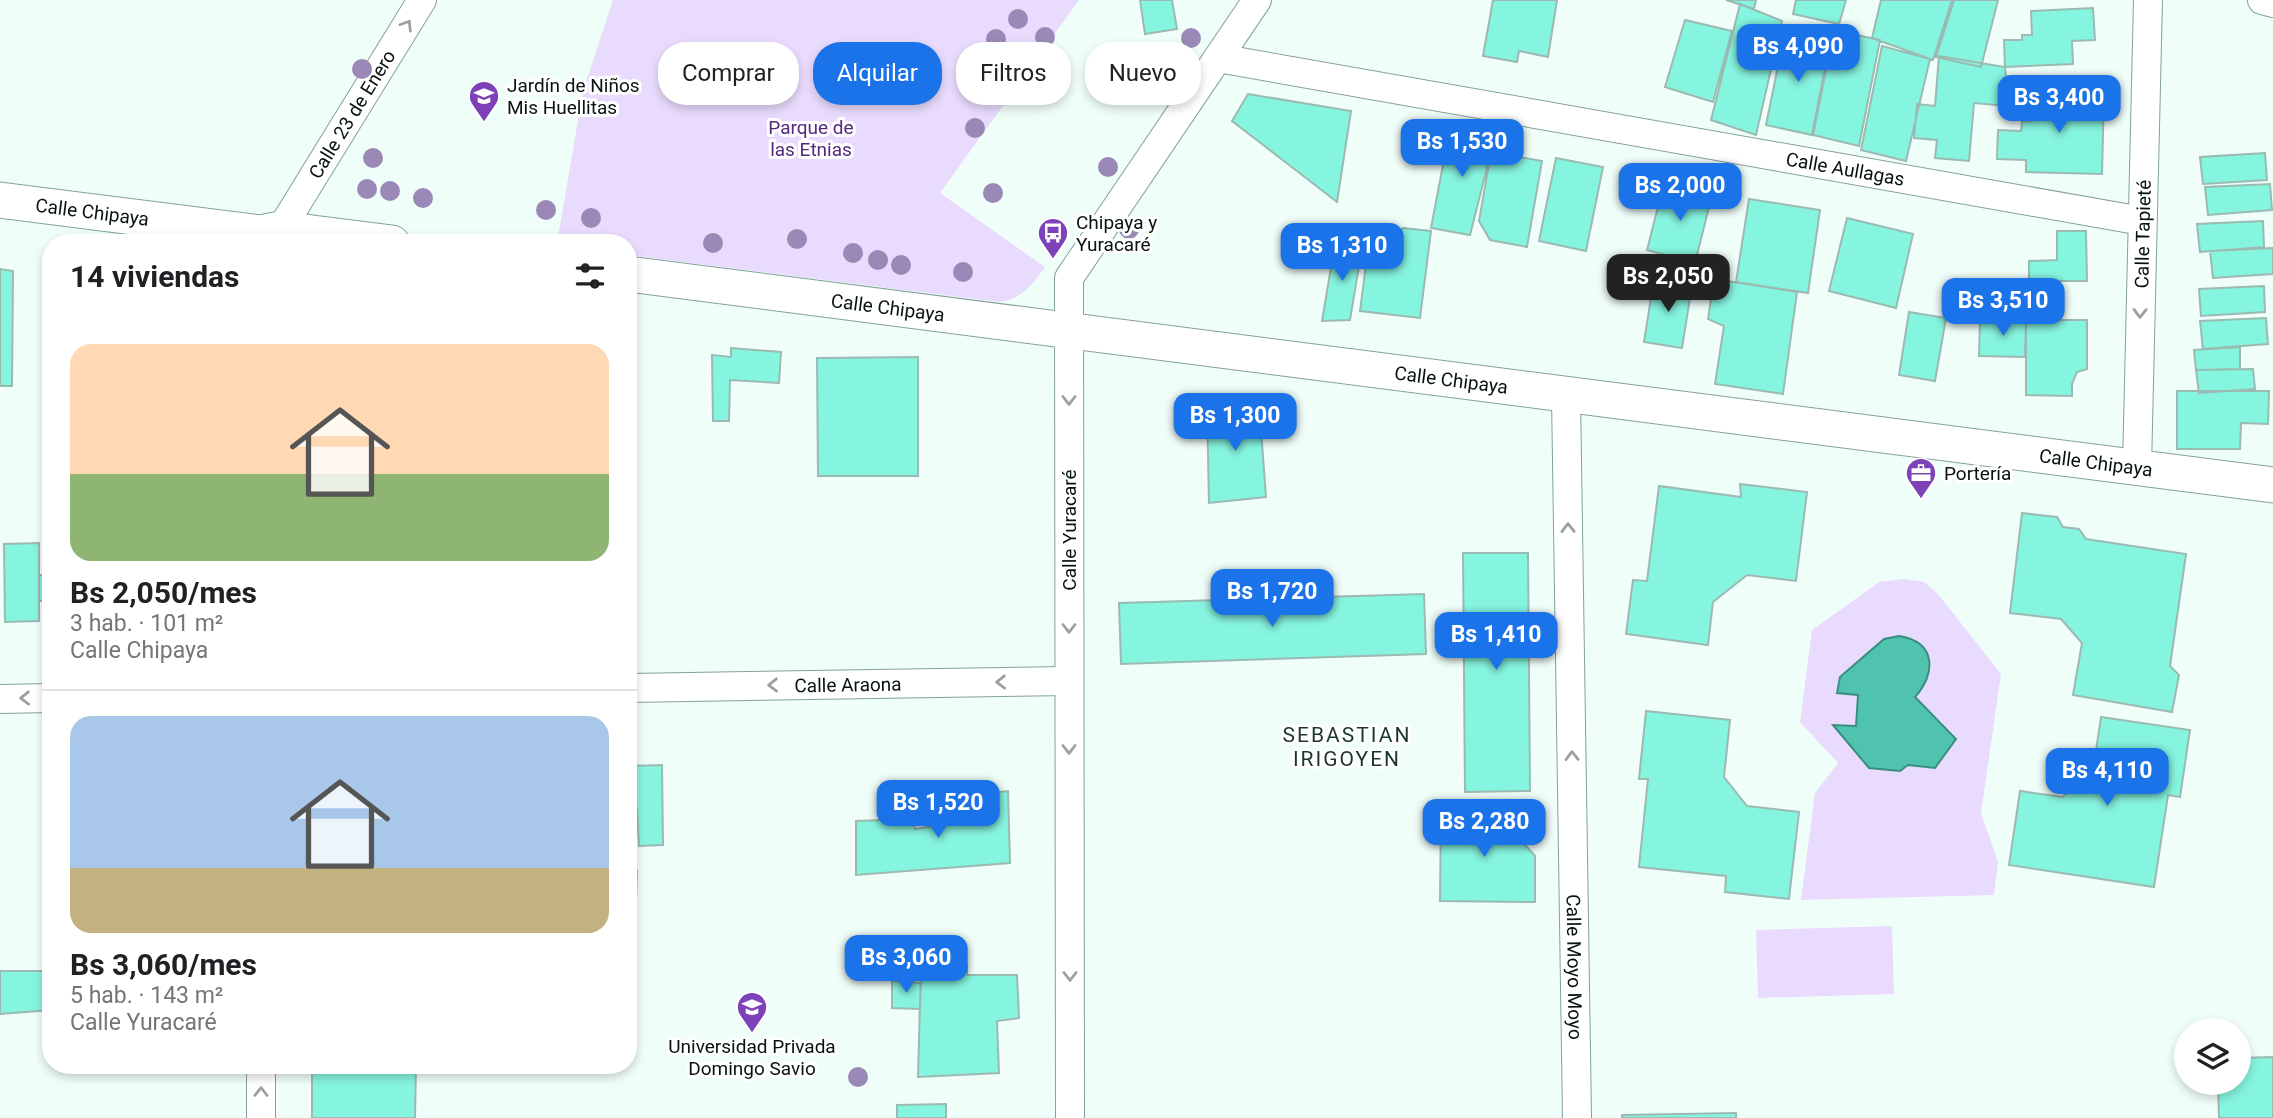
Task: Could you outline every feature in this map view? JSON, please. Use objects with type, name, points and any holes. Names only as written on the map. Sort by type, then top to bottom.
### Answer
[{"type":"street","name":"Calle 23 de Enero","points":[[268,234],[422,0]]},
{"type":"street","name":"Calle Yuracaré","points":[[1070,1118],[1069,278],[1257,0]]},
{"type":"street","name":"Calle Tapieté","points":[[2137,467],[2148,0]]},
{"type":"street","points":[[2262,0],[2273,3]]},
{"type":"street","name":"Calle Aullagas","points":[[1218,58],[2142,222]]},
{"type":"street","name":"Calle Chipaya","points":[[0,200],[259,234]]},
{"type":"street","name":"Calle Chipaya","points":[[637,275],[2273,485]]},
{"type":"street","name":"Calle Moyo Moyo","points":[[1566,395],[1577,1118]]},
{"type":"street","name":"Calle Araona","points":[[637,688],[1069,681]]},
{"type":"street","points":[[0,699],[42,698]]},
{"type":"street","points":[[261,1074],[261,1118]]},
{"type":"green space","name":"Parque de las Etnias","points":[[613,0],[1079,0],[1049,42],[956,42],[956,105],[1003,105],[940,193],[1045,267],[1031,285],[1014,298],[999,302],[637,256],[637,234],[559,234],[583,91]]},
{"type":"green space","points":[[1903,579],[1924,582],[1938,594],[2001,674],[1981,813],[1998,862],[1994,895],[1801,900],[1815,793],[1838,763],[1800,722],[1812,630],[1879,582]],"holes":[[[1899,636],[1917,643],[1930,659],[1930,672],[1915,696],[1956,739],[1935,768],[1908,765],[1900,771],[1870,768],[1834,726],[1856,727],[1859,695]]]},
{"type":"green space","points":[[1892,926],[1894,994],[1758,998],[1756,930]]},
{"type":"shaded area","points":[[1899,636],[1911,639],[1926,652],[1929,660],[1927,679],[1915,697],[1956,739],[1935,768],[1908,765],[1900,771],[1869,768],[1833,725],[1856,726],[1858,695],[1837,693],[1840,677],[1884,639]]},
{"type":"building","points":[[1140,0],[1172,0],[1177,29],[1145,34]]},
{"type":"building","points":[[1493,0],[1557,0],[1548,57],[1519,51],[1517,62],[1483,56]]},
{"type":"building","points":[[1726,0],[1756,0],[1754,9]]},
{"type":"building","points":[[1796,0],[1846,0],[1839,24],[1793,14]]},
{"type":"building","points":[[1881,0],[1952,0],[1933,60],[1872,38]]},
{"type":"building","points":[[1954,0],[1998,0],[1981,67],[1936,57]]},
{"type":"building","points":[[1740,4],[1782,21],[1756,135],[1711,120]]},
{"type":"building","points":[[2093,8],[2095,40],[2072,41],[2073,64],[2005,67],[2004,40],[2022,40],[2022,35],[2032,35],[2031,11]]},
{"type":"building","points":[[1685,20],[1732,31],[1713,102],[1665,87]]},
{"type":"building","points":[[1834,30],[1880,40],[1859,146],[1813,135]]},
{"type":"building","points":[[1785,32],[1830,42],[1812,135],[1766,125]]},
{"type":"building","points":[[1882,46],[1930,59],[1906,161],[1861,150]]},
{"type":"building","points":[[1939,56],[2005,67],[2007,84],[2021,86],[2019,107],[1974,103],[1969,161],[1935,158],[1937,140],[1914,138],[1917,104],[1935,106]]},
{"type":"building","points":[[2033,93],[2104,95],[2102,174],[2026,172],[2026,160],[1997,159],[1998,130],[2021,131],[2022,121],[2032,121]]},
{"type":"building","points":[[1248,94],[1351,111],[1337,202],[1232,121]]},
{"type":"building","points":[[1451,123],[1490,131],[1491,152],[1470,235],[1431,228]]},
{"type":"building","points":[[1491,152],[1542,161],[1527,247],[1490,240],[1479,221]]},
{"type":"building","points":[[2265,153],[2267,180],[2203,184],[2200,157]]},
{"type":"building","points":[[1556,158],[1603,167],[1586,251],[1539,241]]},
{"type":"building","points":[[1664,183],[1712,195],[1695,263],[1647,250]]},
{"type":"building","points":[[2270,184],[2272,210],[2208,215],[2205,187]]},
{"type":"building","points":[[1749,199],[1820,210],[1808,293],[1736,282]]},
{"type":"building","points":[[1847,218],[1913,234],[1896,308],[1829,291]]},
{"type":"building","points":[[2263,221],[2264,247],[2200,252],[2197,224]]},
{"type":"building","points":[[1403,228],[1431,231],[1420,318],[1360,311],[1369,241],[1386,243]]},
{"type":"building","points":[[2057,231],[2086,231],[2087,281],[2029,281],[2029,261],[2057,260]]},
{"type":"building","points":[[1335,244],[1362,248],[1350,320],[1322,321]]},
{"type":"building","points":[[2273,248],[2273,274],[2213,278],[2210,251]]},
{"type":"building","points":[[0,269],[13,271],[12,386],[0,386]]},
{"type":"building","points":[[1654,279],[1692,285],[1682,348],[1644,342]]},
{"type":"building","points":[[1714,279],[1797,292],[1783,394],[1715,384],[1724,326],[1708,319]]},
{"type":"building","points":[[2264,286],[2265,312],[2201,316],[2199,289]]},
{"type":"building","points":[[1909,312],[1946,318],[1935,381],[1899,375]]},
{"type":"building","points":[[2266,318],[2268,344],[2203,349],[2200,321]]},
{"type":"building","points":[[1980,319],[2026,320],[2025,357],[1979,356]]},
{"type":"building","points":[[2026,320],[2087,320],[2087,369],[2077,372],[2072,384],[2072,396],[2026,395]]},
{"type":"building","points":[[2240,347],[2240,369],[2196,370],[2194,350]]},
{"type":"building","points":[[731,348],[781,352],[779,383],[730,380],[729,421],[713,421],[712,355],[731,357]]},
{"type":"building","points":[[918,357],[918,476],[818,476],[817,358]]},
{"type":"building","points":[[2253,369],[2255,389],[2199,393],[2196,370]]},
{"type":"building","points":[[2177,391],[2269,391],[2268,424],[2241,423],[2240,449],[2177,449]]},
{"type":"building","points":[[1259,402],[1266,497],[1209,503],[1207,407]]},
{"type":"building","points":[[1740,484],[1807,492],[1796,581],[1747,575],[1713,602],[1708,645],[1626,634],[1633,580],[1647,581],[1659,486],[1741,497]]},
{"type":"building","points":[[2022,513],[2057,517],[2063,527],[2079,529],[2086,539],[2186,554],[2170,666],[2179,675],[2172,712],[2073,695],[2082,643],[2061,619],[2010,613]]},
{"type":"building","points":[[39,543],[39,621],[5,622],[4,544]]},
{"type":"building","points":[[1463,553],[1528,553],[1530,791],[1465,792]]},
{"type":"building","points":[[39,575],[42,575],[42,601],[39,601]]},
{"type":"building","points":[[1424,594],[1426,654],[1121,664],[1119,603]]},
{"type":"building","points":[[1646,711],[1730,720],[1724,777],[1747,806],[1799,812],[1789,899],[1725,892],[1726,876],[1639,867],[1648,779],[1639,779]]},
{"type":"building","points":[[2101,717],[2190,730],[2180,797],[2168,795],[2154,887],[2009,865],[2020,791],[2062,797],[2093,771]]},
{"type":"building","points":[[662,765],[663,845],[639,846],[637,766]]},
{"type":"building","points":[[1008,791],[1010,863],[856,875],[856,821],[913,819],[915,829],[947,824],[965,813],[961,796]]},
{"type":"building","points":[[1441,808],[1493,809],[1535,856],[1535,902],[1440,901]]},
{"type":"building","points":[[967,965],[967,975],[1017,975],[1019,1018],[997,1021],[999,1073],[918,1077],[921,966]]},
{"type":"building","points":[[0,971],[42,971],[42,1011],[0,1014]]},
{"type":"building","points":[[892,981],[921,983],[920,1009],[892,1008]]},
{"type":"building","points":[[2273,1057],[2273,1118],[2219,1118],[2218,1095],[2251,1095],[2251,1058]]},
{"type":"building","points":[[312,1074],[416,1074],[415,1118],[312,1118]]},
{"type":"building","points":[[946,1104],[946,1118],[897,1118],[897,1105]]},
{"type":"building","points":[[1736,1113],[1736,1118],[1622,1118],[1622,1115]]},
{"type":"place","name":"Jardín de Niños Mis Huellitas","points":[[484,123]]},
{"type":"place","name":"Chipaya y Yuracaré","points":[[1053,260]]},
{"type":"place","name":"Portería","points":[[1921,500]]},
{"type":"place","name":"Universidad Privada Domingo Savio","points":[[752,1034]]},
{"type":"district","name":"SEBASTIAN IRIGOYEN","points":[[1347,747]]}]
